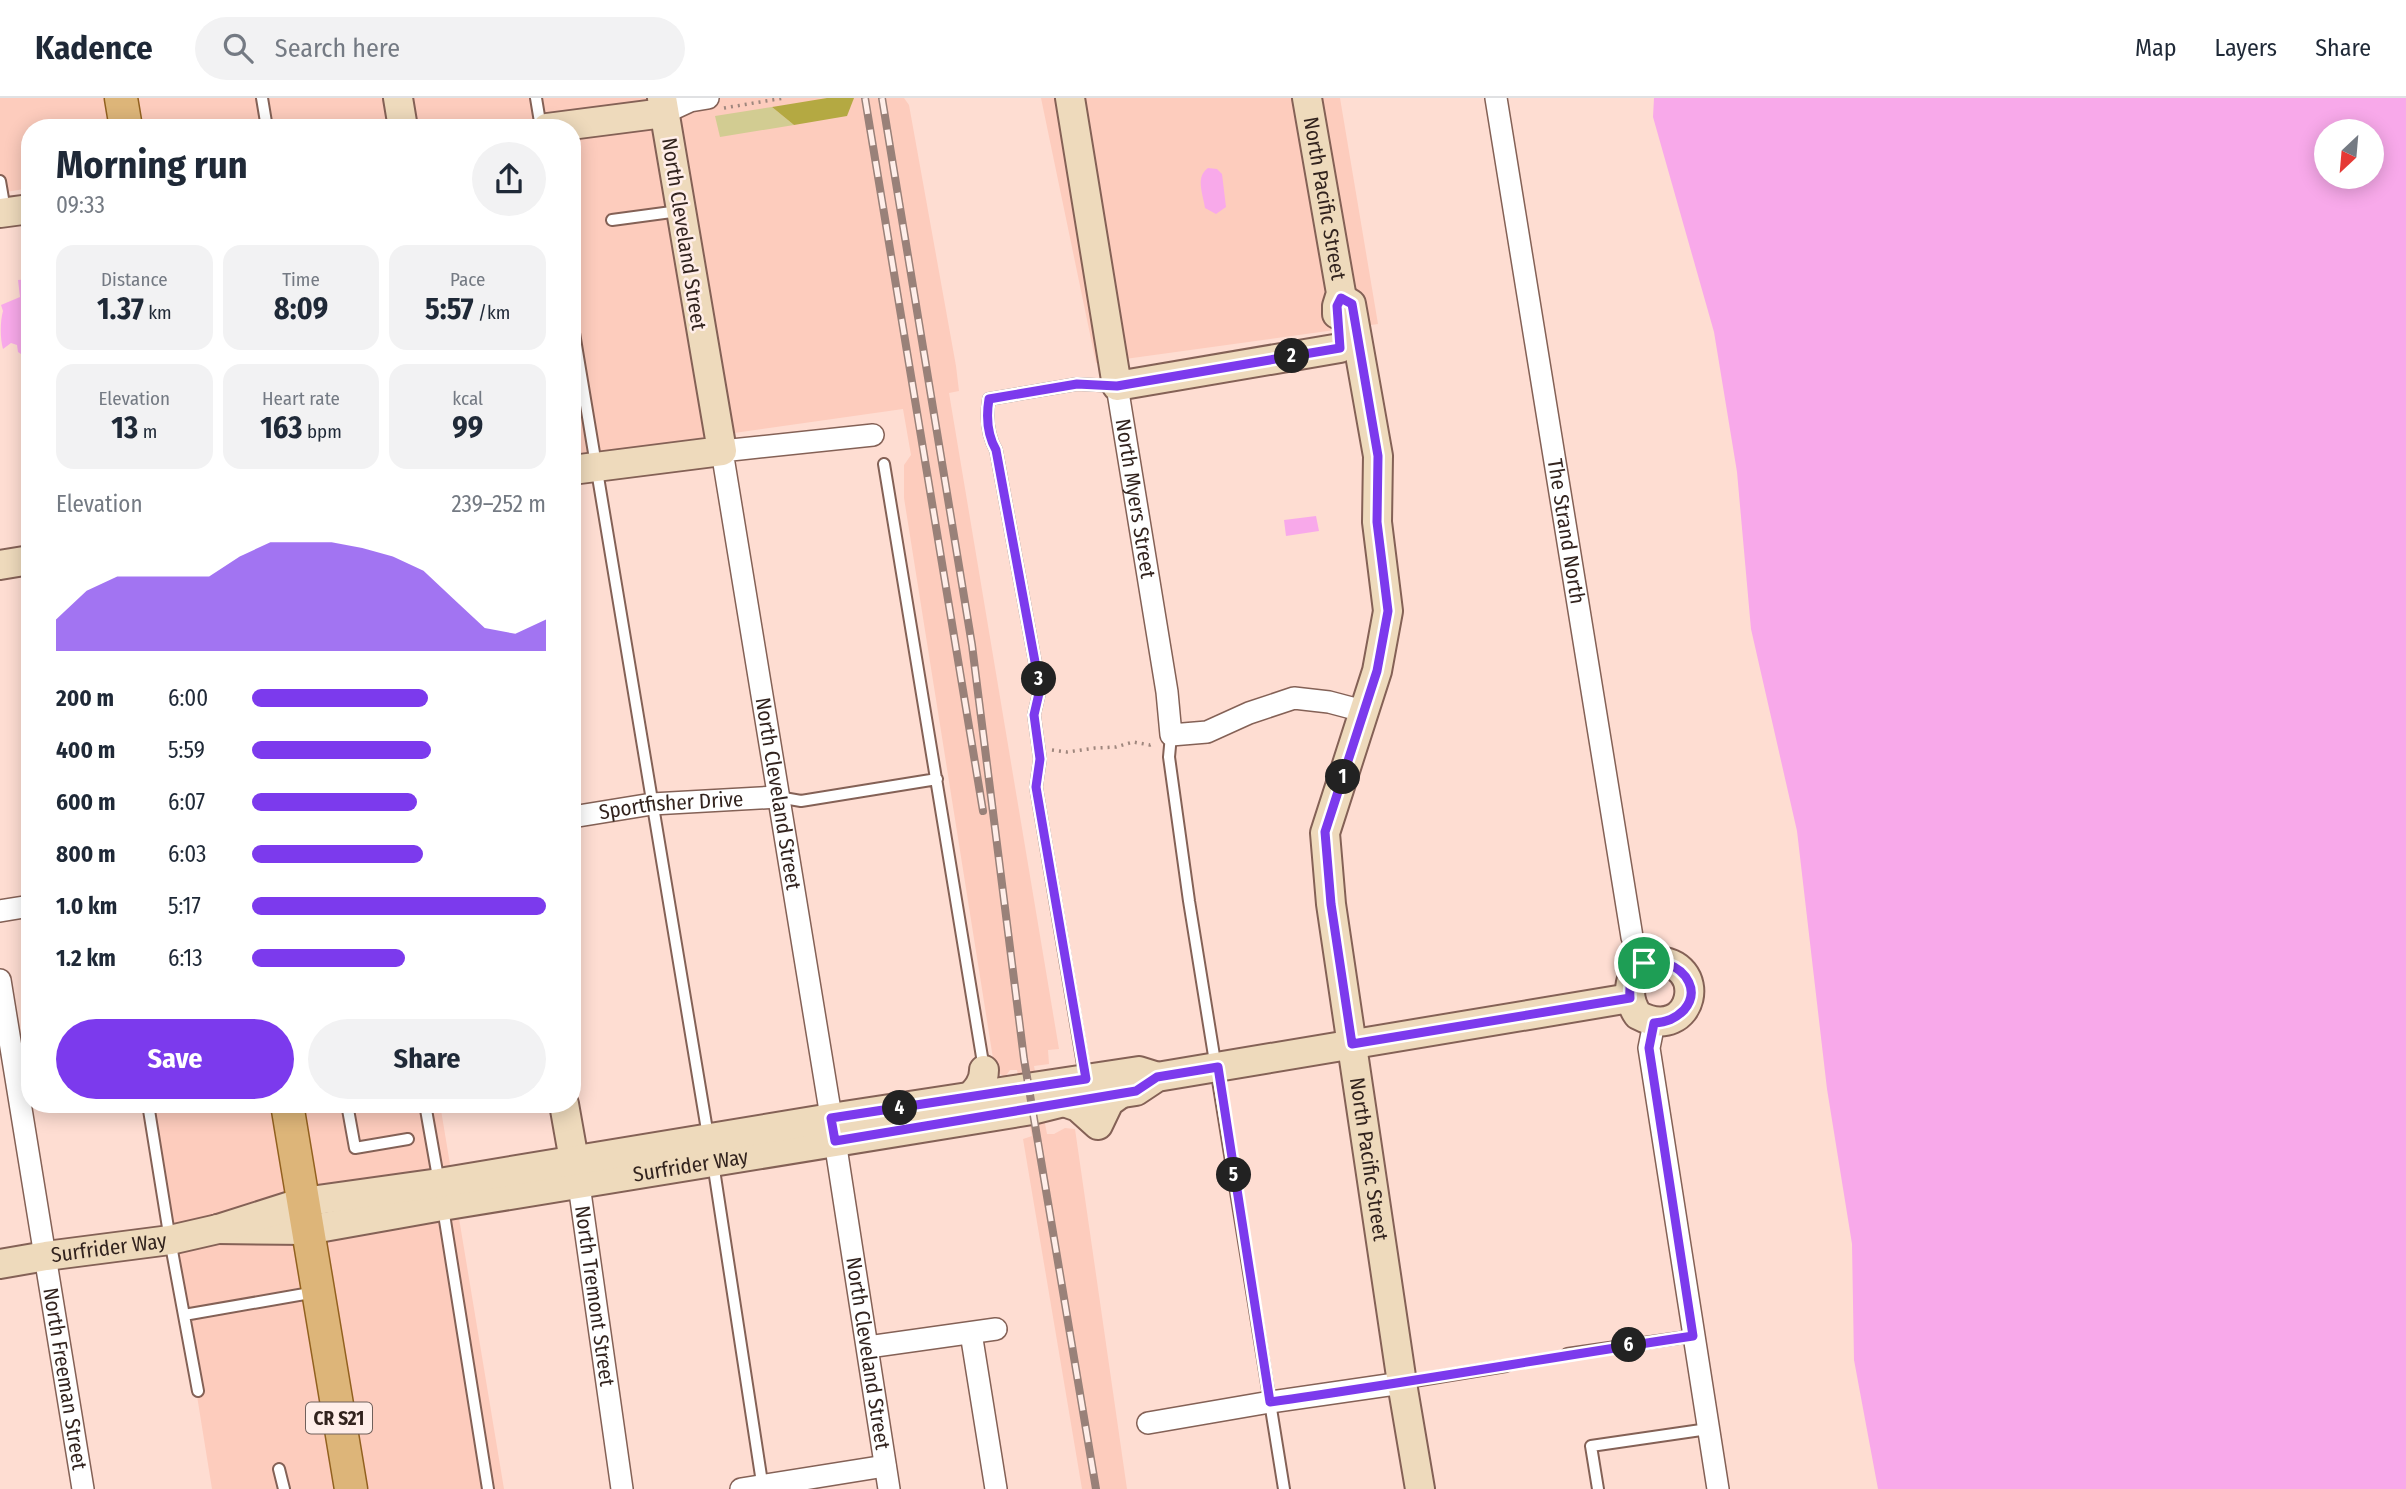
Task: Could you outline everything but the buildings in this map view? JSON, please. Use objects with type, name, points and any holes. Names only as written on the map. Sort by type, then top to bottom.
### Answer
[{"type":"main road","points":[[121,98],[124,119]]},
{"type":"main road","points":[[398,98],[402,119]]},
{"type":"main road","name":"North Myers Street","points":[[1070,98],[1117,386]]},
{"type":"main road","name":"North Pacific Street","points":[[1307,98],[1341,298],[1337,306],[1340,348],[1359,454],[1376,500]]},
{"type":"main road","points":[[581,121],[663,105]]},
{"type":"main road","name":"North Cleveland Street","points":[[663,105],[722,451]]},
{"type":"main road","name":"North Pacific Street","points":[[1341,298],[1352,304],[1378,456],[1376,500],[1388,611],[1377,671],[1325,832],[1331,904],[1420,1489]]},
{"type":"main road","points":[[1117,386],[1340,348]]},
{"type":"main road","points":[[584,468],[722,451]]},
{"type":"main road","points":[[0,565],[21,562]]},
{"type":"main road","points":[[1662,961],[1673,965],[1682,971],[1690,984],[1691,995],[1687,1007],[1677,1017],[1654,1023],[1638,1015],[1630,998],[1629,986],[1633,975],[1644,963],[1662,961]]},
{"type":"main road","name":"Surfrider Way","points":[[833,1130],[1032,1110],[1063,1102],[1136,1091],[1157,1077],[1630,998]]},
{"type":"main road","points":[[969,1098],[980,1085],[984,1070]]},
{"type":"main road","name":"Surfrider Way","points":[[0,1264],[170,1240],[218,1229],[711,1151],[833,1130],[969,1098],[1086,1079],[1139,1071],[1157,1077]]},
{"type":"main road","name":"CR S21","points":[[293,1113],[305,1216],[351,1489]]},
{"type":"main road","name":"North Tremont Street","points":[[566,1113],[577,1172]]},
{"type":"street","points":[[663,105],[708,98]]},
{"type":"street","name":"The Strand North","points":[[1496,98],[1632,937],[1644,963]]},
{"type":"street","name":"North Myers Street","points":[[1117,386],[1167,692],[1171,735]]},
{"type":"street","points":[[722,451],[873,435]]},
{"type":"street","name":"North Cleveland Street","points":[[722,451],[889,1489]]},
{"type":"street","points":[[1171,735],[1207,732],[1249,713],[1294,698],[1329,702],[1363,711]]},
{"type":"street","name":"Sportfisher Drive","points":[[581,816],[652,804],[778,797]]},
{"type":"street","points":[[0,911],[21,908]]},
{"type":"street","name":"North Freeman Street","points":[[0,980],[21,1106]]},
{"type":"street","points":[[1654,1023],[1649,1048],[1718,1489]]},
{"type":"street","name":"North Freeman Street","points":[[22,1113],[83,1489]]},
{"type":"street","name":"North Tremont Street","points":[[577,1172],[622,1489]]},
{"type":"street","points":[[868,1347],[996,1329]]},
{"type":"street","points":[[971,1333],[996,1489]]},
{"type":"street","points":[[1148,1423],[1402,1383]]},
{"type":"street","points":[[755,1488],[885,1466]]},
{"type":"lane","points":[[262,98],[266,119]]},
{"type":"lane","points":[[536,98],[540,119]]},
{"type":"lane","points":[[0,181],[12,211]]},
{"type":"lane","points":[[612,220],[680,211]]},
{"type":"lane","points":[[1086,1079],[1036,787],[1040,759],[1034,715],[1040,689],[996,450],[990,440],[986,414],[989,399],[1077,384],[1117,386]]},
{"type":"lane","points":[[581,431],[584,468],[652,804],[711,1151],[755,1488]]},
{"type":"lane","points":[[884,464],[984,1070]]},
{"type":"lane","points":[[1171,735],[1169,757],[1189,901],[1218,1067],[1284,1489]]},
{"type":"lane","name":"Sportfisher Drive","points":[[778,797],[801,801],[937,779]]},
{"type":"lane","points":[[149,1113],[198,1391]]},
{"type":"lane","points":[[349,1113],[355,1149],[408,1139]]},
{"type":"lane","points":[[427,1113],[488,1489]]},
{"type":"lane","points":[[184,1315],[317,1292]]},
{"type":"lane","points":[[1567,1354],[1693,1336]]},
{"type":"lane","points":[[1402,1383],[1506,1366]]},
{"type":"lane","points":[[1598,1489],[1591,1446],[1708,1429]]},
{"type":"lane","points":[[279,1469],[284,1489]]},
{"type":"path","points":[[1038,747],[1067,752],[1116,747],[1133,742],[1150,745],[1171,735]]},
{"type":"path","points":[[1506,1366],[1567,1354]]},
{"type":"shaded area","points":[[0,98],[904,98],[909,105],[956,366],[959,391],[949,393],[1059,1049],[1048,1050],[1049,1064],[1034,1066],[1047,1134],[1054,1134],[1065,1128],[1075,1129],[1127,1489],[1082,1489],[1023,1139],[1032,1136],[1017,1070],[1010,1070],[1005,1077],[995,1071],[904,498],[904,465],[911,455],[903,409],[581,455],[581,119],[21,119],[21,190],[0,193]]},
{"type":"shaded area","points":[[827,98],[854,98],[847,116],[794,125],[772,107]]},
{"type":"shaded area","points":[[1041,98],[1340,98],[1378,324],[1096,363]]},
{"type":"shaded area","points":[[1654,98],[2406,98],[2406,1489],[1878,1489],[1854,1360],[1852,1244],[1827,1089],[1797,831],[1751,629],[1737,472],[1714,332],[1653,117]]},
{"type":"shaded area","points":[[772,107],[794,125],[720,137],[715,116]]},
{"type":"shaded area","points":[[1208,168],[1217,169],[1222,174],[1226,207],[1216,214],[1205,208],[1202,192],[1202,176]]},
{"type":"shaded area","points":[[18,280],[21,280],[21,354],[17,345],[11,343],[3,349],[1,340],[1,305],[20,297]]},
{"type":"shaded area","points":[[1316,516],[1319,531],[1286,536],[1284,520]]},
{"type":"shaded area","points":[[151,1113],[441,1113],[504,1489],[212,1489]]},
{"type":"railway","points":[[865,98],[983,811]]},
{"type":"railway","points":[[882,98],[972,645],[1024,1059],[1096,1489]]},
{"type":"route","points":[[1341,298],[1352,304],[1378,456],[1377,522],[1388,611],[1377,671],[1325,832],[1331,904],[1352,1044],[1630,998],[1629,986],[1633,975],[1644,963],[1662,961],[1673,965],[1682,971],[1690,984],[1691,995],[1687,1007],[1677,1017],[1654,1023],[1649,1048],[1693,1336],[1270,1402],[1218,1067],[1157,1077],[1136,1091],[835,1141],[831,1118],[1086,1079],[1036,787],[1040,759],[1034,715],[1040,689],[996,450],[990,440],[986,414],[989,399],[1077,384],[1117,386],[1340,348],[1337,306],[1341,298]]}]
